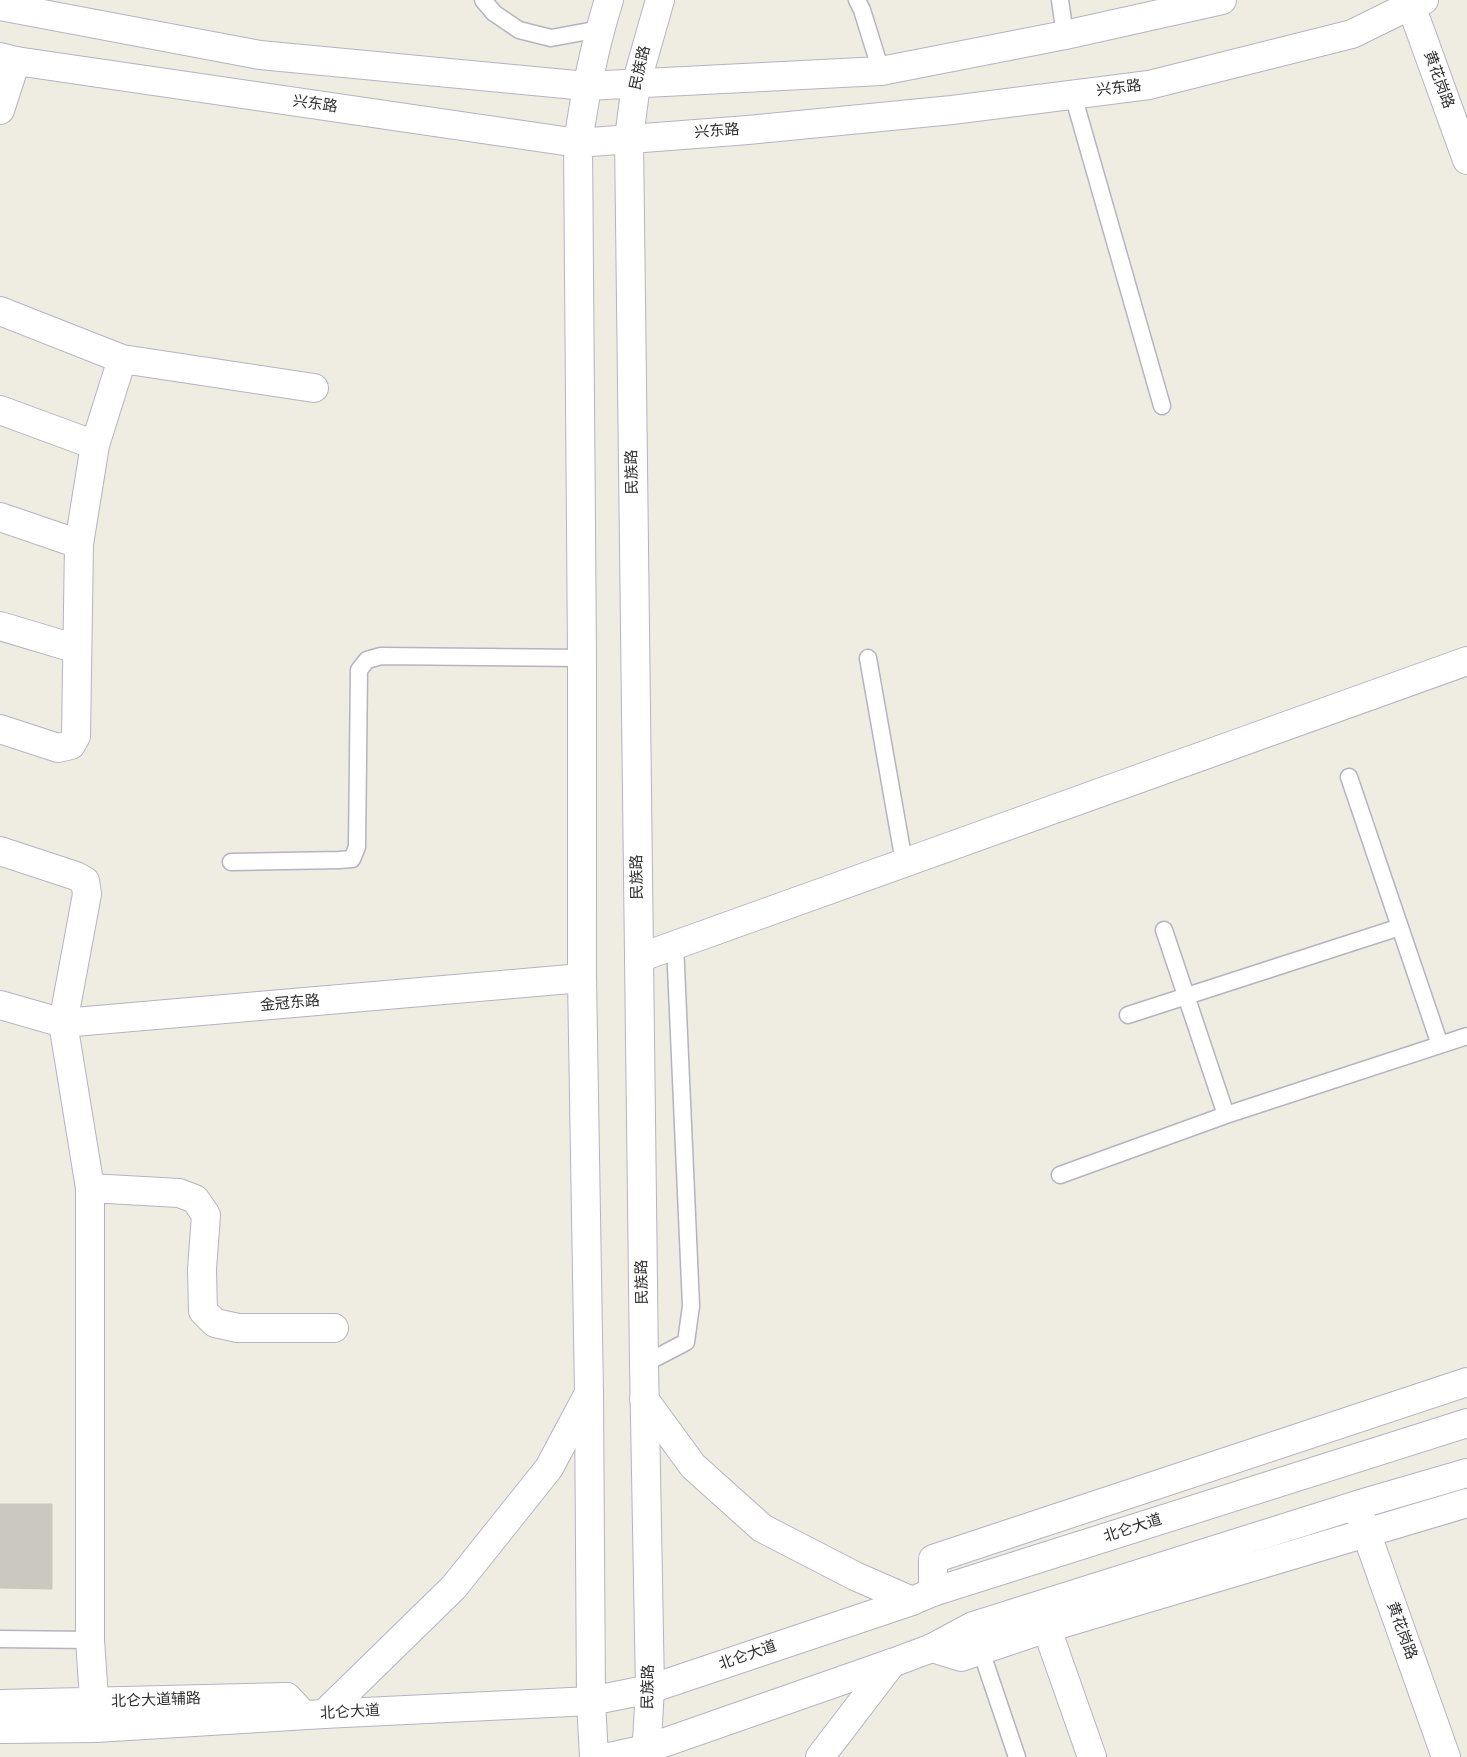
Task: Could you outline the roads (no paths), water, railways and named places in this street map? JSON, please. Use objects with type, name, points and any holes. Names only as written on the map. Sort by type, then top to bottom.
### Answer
[{"type":"main road","points":[[594,1757],[591,1702],[590,1393],[582,978],[582,658],[578,142],[586,86],[609,0]]},
{"type":"main road","name":"民族路","points":[[646,1753],[650,1689],[644,1400],[630,138],[636,84],[660,0]]},
{"type":"main road","points":[[0,6],[260,55],[586,86],[881,71],[1065,35],[1222,0]]},
{"type":"main road","name":"兴东路","points":[[8,59],[578,142],[748,130],[952,110],[1150,85],[1352,34],[1415,2]]},
{"type":"main road","name":"黄花岗路","points":[[1415,2],[1467,160]]},
{"type":"main road","points":[[0,110],[8,59]]},
{"type":"main road","points":[[0,311],[122,359],[314,388]]},
{"type":"main road","points":[[0,729],[58,748],[70,745],[76,736],[79,544],[95,445],[122,359]]},
{"type":"main road","points":[[0,410],[95,445]]},
{"type":"main road","points":[[0,517],[79,544]]},
{"type":"main road","points":[[0,626],[76,650]]},
{"type":"main road","points":[[639,958],[1467,661]]},
{"type":"main road","points":[[0,851],[76,876],[85,881],[87,894],[63,1023],[90,1188],[90,1640],[95,1716]]},
{"type":"main road","name":"金冠东路","points":[[0,1005],[63,1023],[582,978]]},
{"type":"main road","points":[[90,1188],[179,1193],[196,1199],[206,1215],[202,1269],[203,1311],[215,1322],[238,1328],[334,1328]]},
{"type":"main road","points":[[644,1400],[693,1466],[762,1528],[855,1576],[922,1596],[933,1559],[1467,1382]]},
{"type":"main road","points":[[314,1714],[454,1586],[549,1468],[590,1393]]},
{"type":"main road","name":"北仑大道","points":[[0,1729],[95,1716],[314,1714],[591,1702],[650,1689],[922,1596],[1467,1423]]},
{"type":"main road","points":[[610,1757],[646,1753],[932,1648],[977,1638],[1043,1617],[1357,1505],[1467,1473]]},
{"type":"main road","points":[[1043,1617],[1366,1534],[1467,1503]]},
{"type":"main road","name":"黄花岗路","points":[[1357,1505],[1446,1757]]},
{"type":"main road","points":[[1043,1617],[1092,1757]]},
{"type":"main road","points":[[820,1757],[892,1663]]},
{"type":"main road","name":"北仑大道辅路","points":[[0,1704],[95,1716]]},
{"type":"main road","points":[[1453,1757],[1467,1751]]},
{"type":"lane","points":[[483,0],[494,13],[519,30],[551,38],[600,29]]},
{"type":"lane","points":[[857,0],[862,10],[881,71]]},
{"type":"lane","points":[[1060,0],[1065,35]]},
{"type":"lane","points":[[1073,95],[1162,406]]},
{"type":"lane","points":[[231,862],[352,859],[357,847],[359,670],[367,660],[381,656],[582,658]]},
{"type":"lane","points":[[868,658],[904,862]]},
{"type":"lane","points":[[1349,777],[1440,1045]]},
{"type":"lane","points":[[1128,1015],[1400,927]]},
{"type":"lane","points":[[1164,930],[1226,1116]]},
{"type":"lane","points":[[644,1364],[686,1342],[691,1306],[675,944]]},
{"type":"lane","points":[[1060,1175],[1226,1116],[1467,1036]]},
{"type":"lane","points":[[977,1638],[1017,1757]]},
{"type":"lane","points":[[0,1639],[90,1640]]}]
